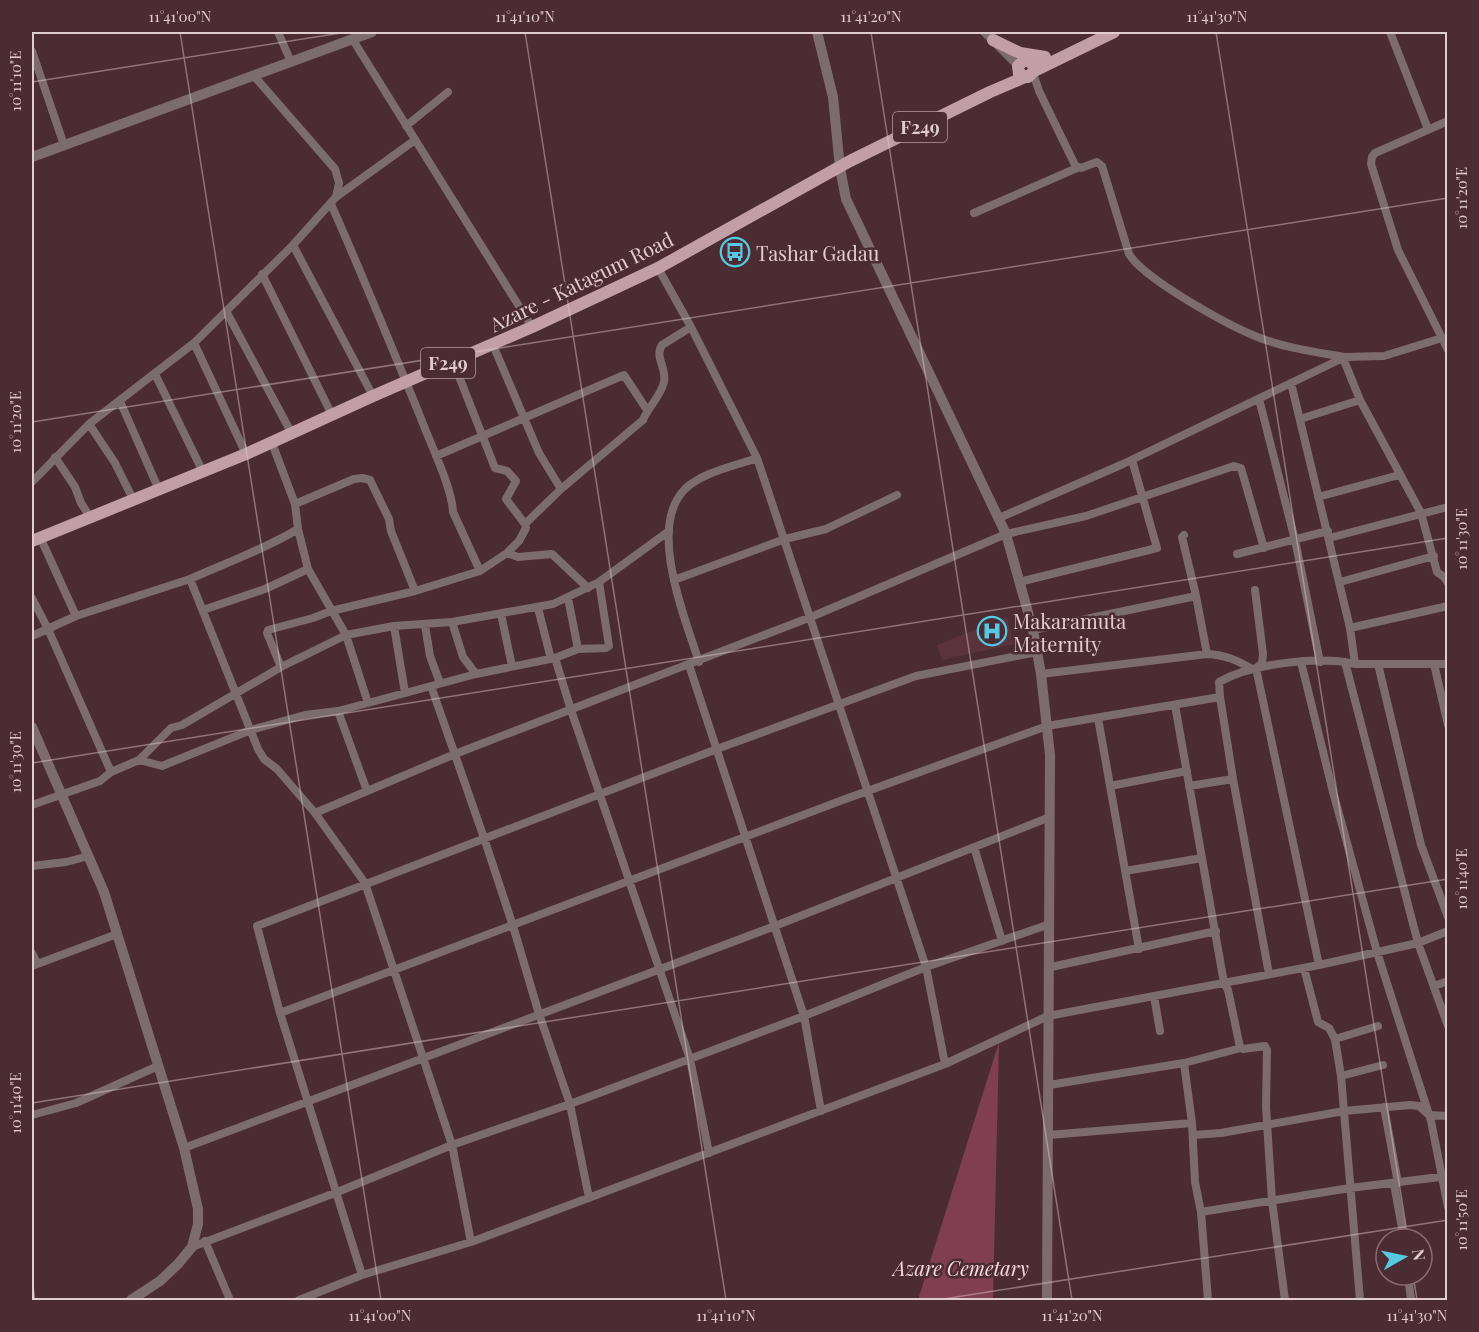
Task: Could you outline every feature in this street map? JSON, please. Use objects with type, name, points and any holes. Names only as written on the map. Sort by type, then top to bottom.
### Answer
[{"type":"main road","name":"Azare - Katagum Road","points":[[1026,70],[1114,32]]},
{"type":"main road","points":[[989,36],[1020,52],[1045,57]]},
{"type":"main road","name":"Azare - Katagum Road","points":[[37,538],[134,501],[272,443],[373,396],[493,345],[658,268],[840,168],[990,92],[1045,57],[1070,52]]},
{"type":"street","points":[[278,32],[291,62]]},
{"type":"street","points":[[32,157],[372,32]]},
{"type":"street","points":[[817,32],[833,97],[840,168],[846,199],[1006,534],[1033,630],[1041,674],[1050,756],[1051,967],[1048,1016],[1047,1300]]},
{"type":"street","points":[[1390,32],[1428,129]]},
{"type":"street","points":[[989,36],[1026,70],[1039,91],[1077,168]]},
{"type":"street","points":[[352,40],[532,327]]},
{"type":"street","points":[[32,51],[64,145]]},
{"type":"street","points":[[254,76],[335,169],[339,183],[345,190]]},
{"type":"street","points":[[406,126],[448,92]]},
{"type":"street","points":[[1447,348],[1398,250],[1371,164],[1375,153],[1448,121]]},
{"type":"street","points":[[32,482],[89,424],[194,343],[345,190],[415,140]]},
{"type":"street","points":[[974,213],[1077,168],[1097,162],[1102,166],[1129,255],[1135,264],[1159,282],[1255,336],[1300,350],[1344,357],[1384,356],[1442,338]]},
{"type":"street","points":[[339,183],[334,200],[436,456],[452,502],[453,512],[480,571]]},
{"type":"street","points":[[293,245],[373,396]]},
{"type":"street","points":[[658,268],[691,327],[757,458],[926,967],[945,1064]]},
{"type":"street","points":[[262,274],[333,415]]},
{"type":"street","points":[[226,311],[292,434]]},
{"type":"street","points":[[281,667],[267,632],[331,611],[415,591],[480,571],[507,553],[524,533],[525,524],[561,489],[643,420],[664,381],[659,348],[691,327]]},
{"type":"street","points":[[194,343],[246,454]]},
{"type":"street","points":[[493,345],[539,453],[561,489]]},
{"type":"street","points":[[999,518],[1132,460],[1344,357]]},
{"type":"street","points":[[1344,357],[1360,400],[1420,513],[1437,572],[1448,582]]},
{"type":"street","points":[[453,361],[495,468],[507,471],[516,481],[506,499],[525,524]]},
{"type":"street","points":[[154,374],[203,472]]},
{"type":"street","points":[[436,456],[624,375],[647,410]]},
{"type":"street","points":[[1291,383],[1340,582],[1355,664]]},
{"type":"street","points":[[1259,399],[1295,540],[1320,662]]},
{"type":"street","points":[[1300,419],[1360,400]]},
{"type":"street","points":[[120,401],[159,490]]},
{"type":"street","points":[[89,424],[108,451],[134,501]]},
{"type":"street","points":[[272,443],[295,504],[298,529],[308,569],[346,635],[368,703]]},
{"type":"street","points":[[55,457],[75,487],[90,517]]},
{"type":"street","points":[[699,662],[674,580],[668,542],[675,504],[686,489],[704,477],[757,458]]},
{"type":"street","points":[[1019,582],[1157,548],[1132,460]]},
{"type":"street","points":[[315,813],[455,754],[811,617],[1006,534],[1086,516],[1234,466],[1240,468],[1264,548]]},
{"type":"street","points":[[1318,497],[1399,475]]},
{"type":"street","points":[[295,504],[354,479],[370,480],[388,519],[415,591]]},
{"type":"street","points":[[674,580],[785,539],[826,529],[897,495]]},
{"type":"street","points":[[1237,554],[1448,507]]},
{"type":"street","points":[[32,636],[76,616],[190,579],[278,541],[298,529]]},
{"type":"street","points":[[32,805],[100,781],[111,772],[139,760],[171,728],[182,725],[281,667],[346,635],[394,626],[452,622],[538,608],[568,598],[599,582],[669,531]]},
{"type":"street","points":[[1184,535],[1207,654]]},
{"type":"street","points":[[37,538],[76,616]]},
{"type":"street","points":[[507,553],[518,557],[552,554],[588,588]]},
{"type":"street","points":[[1340,582],[1434,556]]},
{"type":"street","points":[[203,610],[265,589],[308,569]]},
{"type":"street","points":[[190,579],[264,759],[278,769],[315,813],[365,884],[452,1145],[471,1242]]},
{"type":"street","points":[[139,760],[162,766],[251,730],[304,715],[338,711],[476,674],[553,658],[578,649],[606,648],[609,646],[599,582]]},
{"type":"street","points":[[1254,669],[1262,663],[1263,654],[1255,590]]},
{"type":"street","points":[[1033,630],[1196,596]]},
{"type":"street","points":[[32,598],[111,772]]},
{"type":"street","points":[[568,598],[578,649]]},
{"type":"street","points":[[1350,628],[1448,606]]},
{"type":"street","points":[[538,608],[690,1059],[709,1153]]},
{"type":"street","points":[[501,614],[512,666]]},
{"type":"street","points":[[452,622],[463,657],[476,674]]},
{"type":"street","points":[[425,625],[436,684],[455,754],[570,1104],[589,1198]]},
{"type":"street","points":[[394,626],[405,693]]},
{"type":"street","points":[[362,1275],[280,1013],[257,926],[717,749],[916,676],[1037,652]]},
{"type":"street","points":[[1041,674],[1207,654],[1220,654],[1236,659],[1254,669],[1318,965]]},
{"type":"street","points":[[1301,662],[1333,792],[1377,952],[1429,1115],[1444,1176],[1448,1207]]},
{"type":"street","points":[[1269,974],[1233,779],[1220,697],[1221,680],[1254,669],[1301,662],[1448,664]]},
{"type":"street","points":[[1345,662],[1418,943],[1448,1026]]},
{"type":"street","points":[[1378,664],[1421,845],[1448,917]]},
{"type":"street","points":[[1434,664],[1448,725]]},
{"type":"street","points":[[689,665],[804,1016],[821,1111]]},
{"type":"street","points":[[280,1013],[868,790],[1047,726],[1220,697]]},
{"type":"street","points":[[1175,705],[1224,983],[1228,990],[1241,1048]]},
{"type":"street","points":[[338,711],[367,791]]},
{"type":"street","points":[[1098,718],[1139,949]]},
{"type":"street","points":[[32,727],[104,892],[184,1148],[198,1209],[198,1224],[192,1247],[166,1275],[131,1300]]},
{"type":"street","points":[[1110,786],[1186,771]]},
{"type":"street","points":[[1189,786],[1233,779]]},
{"type":"street","points":[[184,1148],[775,926],[1050,817]]},
{"type":"street","points":[[974,847],[1002,941]]},
{"type":"street","points":[[32,866],[89,856]]},
{"type":"street","points":[[1125,871],[1202,858]]},
{"type":"street","points":[[192,1247],[335,1193],[452,1145],[690,1059],[926,967],[1050,924]]},
{"type":"street","points":[[1051,967],[1216,931]]},
{"type":"street","points":[[299,1300],[362,1275],[471,1242],[945,1064],[1048,1016],[1304,968],[1418,943],[1448,931]]},
{"type":"street","points":[[32,953],[34,964],[117,934]]},
{"type":"street","points":[[1304,968],[1316,1018],[1329,1029],[1335,1039],[1341,1076],[1360,1300]]},
{"type":"street","points":[[1434,986],[1448,981]]},
{"type":"street","points":[[1154,996],[1160,1030]]},
{"type":"street","points":[[1335,1039],[1378,1026]]},
{"type":"street","points":[[1049,1085],[1184,1064],[1241,1048],[1266,1047],[1267,1124],[1272,1201],[1285,1300]]},
{"type":"street","points":[[1184,1064],[1192,1123],[1195,1182],[1201,1212],[1208,1300]]},
{"type":"street","points":[[1341,1076],[1383,1065]]},
{"type":"street","points":[[32,1115],[76,1103],[158,1066]]},
{"type":"street","points":[[1193,1135],[1221,1133],[1344,1110],[1384,1107],[1419,1106],[1429,1115],[1448,1116]]},
{"type":"street","points":[[1384,1107],[1402,1227]]},
{"type":"street","points":[[1049,1135],[1192,1123]]},
{"type":"street","points":[[1201,1212],[1350,1188],[1444,1176]]},
{"type":"street","points":[[205,1241],[230,1300]]},
{"type":"shaded area","name":"Makaramuta Maternity","points":[[1007,617],[1014,644],[942,660],[937,645]]},
{"type":"green space","name":"Azare Cemetary","points":[[999,1042],[993,1300],[918,1300]]},
{"type":"place","name":"Tashar Gadau","points":[[735,252]]},
{"type":"place","name":"Makaramuta Maternity","points":[[992,631]]}]
